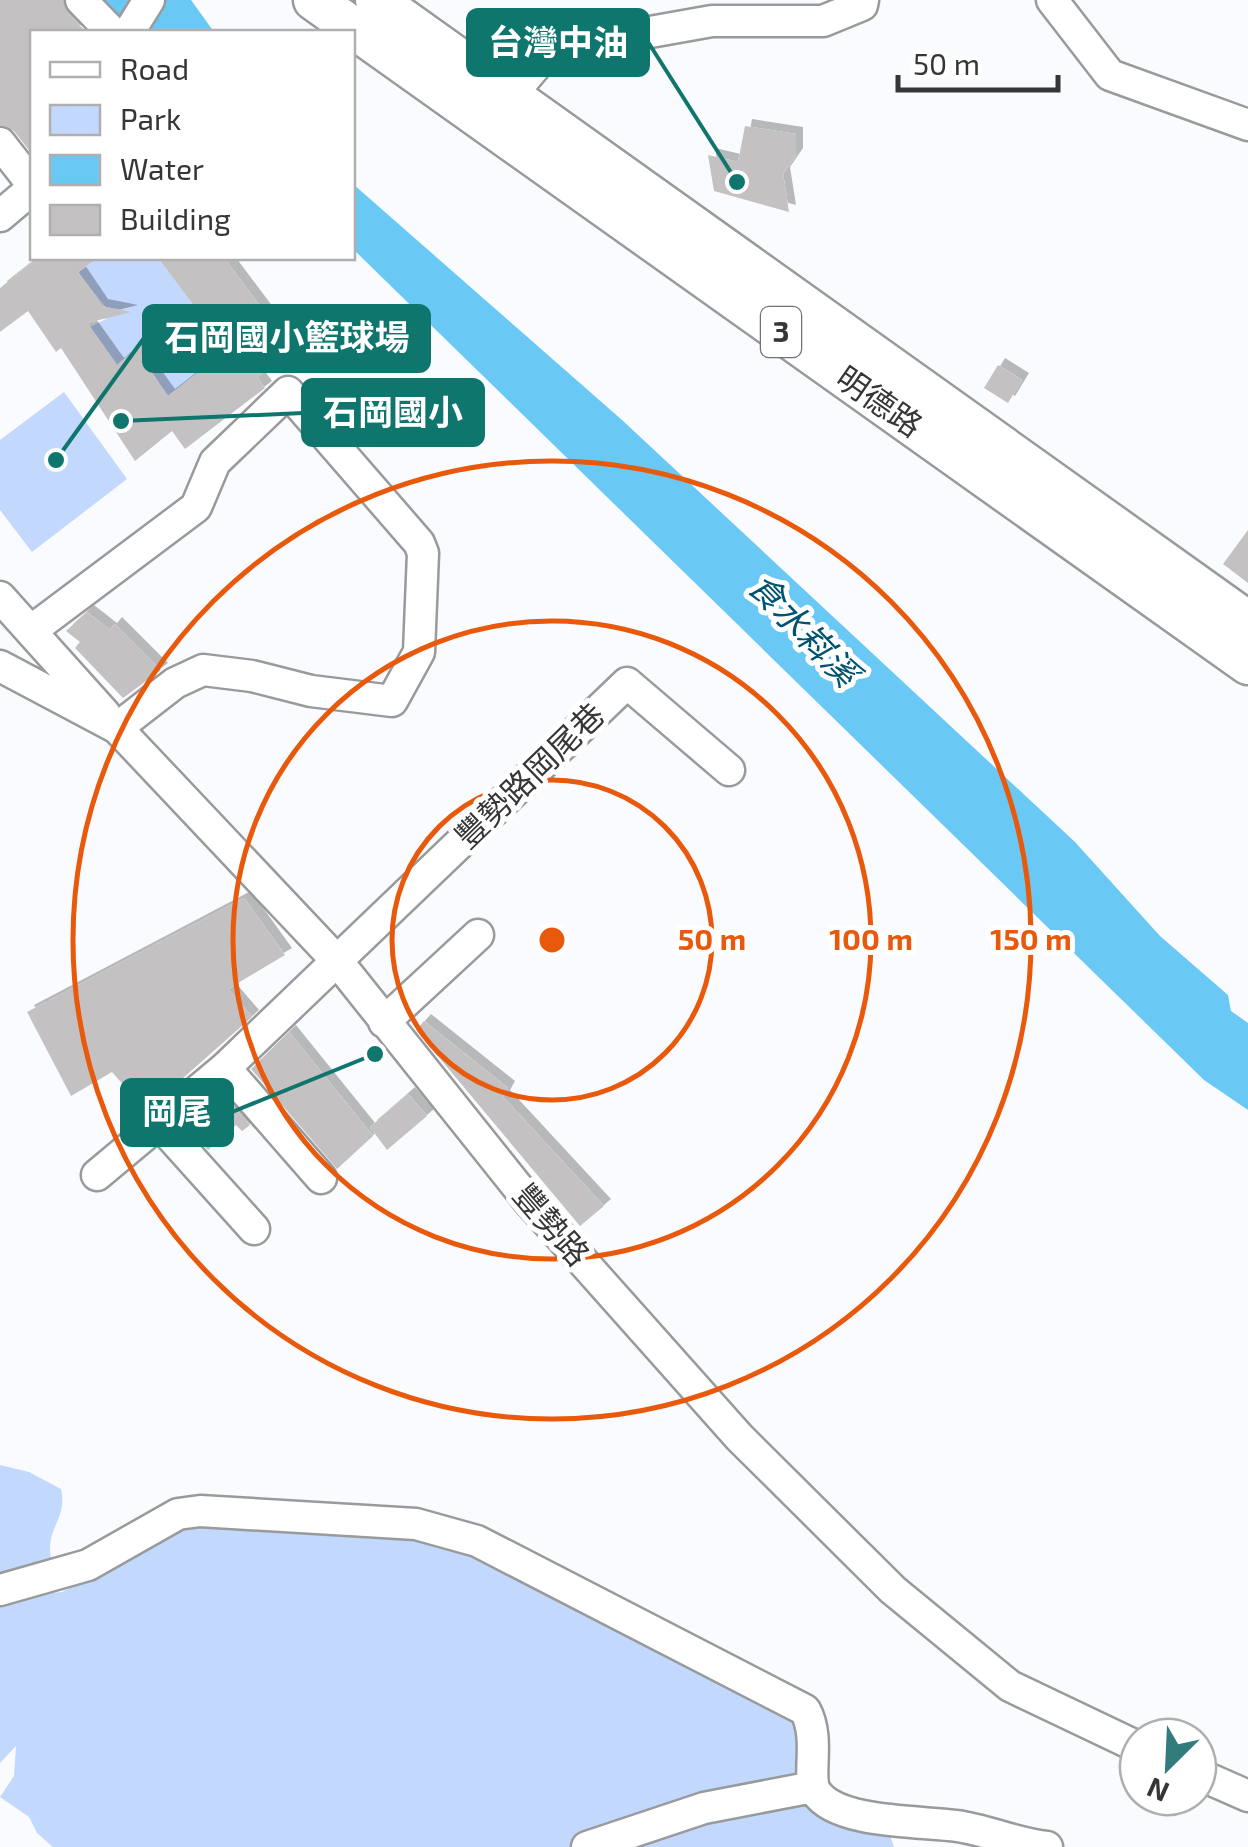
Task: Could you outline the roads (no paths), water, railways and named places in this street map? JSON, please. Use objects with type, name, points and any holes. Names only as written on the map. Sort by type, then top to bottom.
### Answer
[{"type":"main road","name":"明德路","points":[[314,0],[1248,622]]},
{"type":"main road","name":"明德路","points":[[376,0],[512,94],[796,322],[1248,664]]},
{"type":"street","points":[[81,0],[110,30]]},
{"type":"street","points":[[130,30],[149,0]]},
{"type":"street","points":[[512,94],[544,56],[655,14],[712,20],[823,21],[862,5],[863,0]]},
{"type":"street","points":[[1052,0],[1110,75],[1248,126]]},
{"type":"street","points":[[0,142],[16,198]]},
{"type":"street","points":[[0,596],[117,728],[175,683],[203,670],[252,676],[311,692],[392,701],[419,652],[424,553],[288,392],[215,462],[196,507],[32,630]]},
{"type":"street","name":"豐勢路","points":[[0,666],[117,728],[338,962],[528,1200],[712,1408],[893,1590],[1010,1686],[1118,1737]]},
{"type":"street","name":"豐勢路岡尾巷","points":[[338,962],[626,683],[729,770]]},
{"type":"street","points":[[384,1022],[478,935]]},
{"type":"street","points":[[97,1175],[225,1068],[338,962]]},
{"type":"street","points":[[225,1068],[320,1178]]},
{"type":"street","points":[[157,1122],[254,1229]]},
{"type":"street","points":[[0,1590],[88,1566],[178,1514],[200,1511],[416,1524],[442,1529],[477,1541],[805,1710],[816,1736],[813,1788],[818,1796],[866,1819],[960,1826],[1020,1844],[1047,1847]]},
{"type":"street","points":[[1218,1783],[1248,1796]]},
{"type":"street","points":[[587,1847],[704,1808],[813,1788]]},
{"type":"water","points":[[97,0],[191,0],[213,30],[129,30]]},
{"type":"water","name":"食水嵙溪","points":[[355,186],[622,420],[1075,842],[1160,936],[1228,995],[1231,1011],[1248,1023],[1248,1110],[1204,1080],[355,251]]},
{"type":"place","name":"台灣中油","points":[[737,182]]},
{"type":"place","name":"石岡國小","points":[[121,421]]},
{"type":"place","name":"石岡國小籃球場","points":[[56,460]]},
{"type":"place","name":"岡尾","points":[[375,1054]]}]
